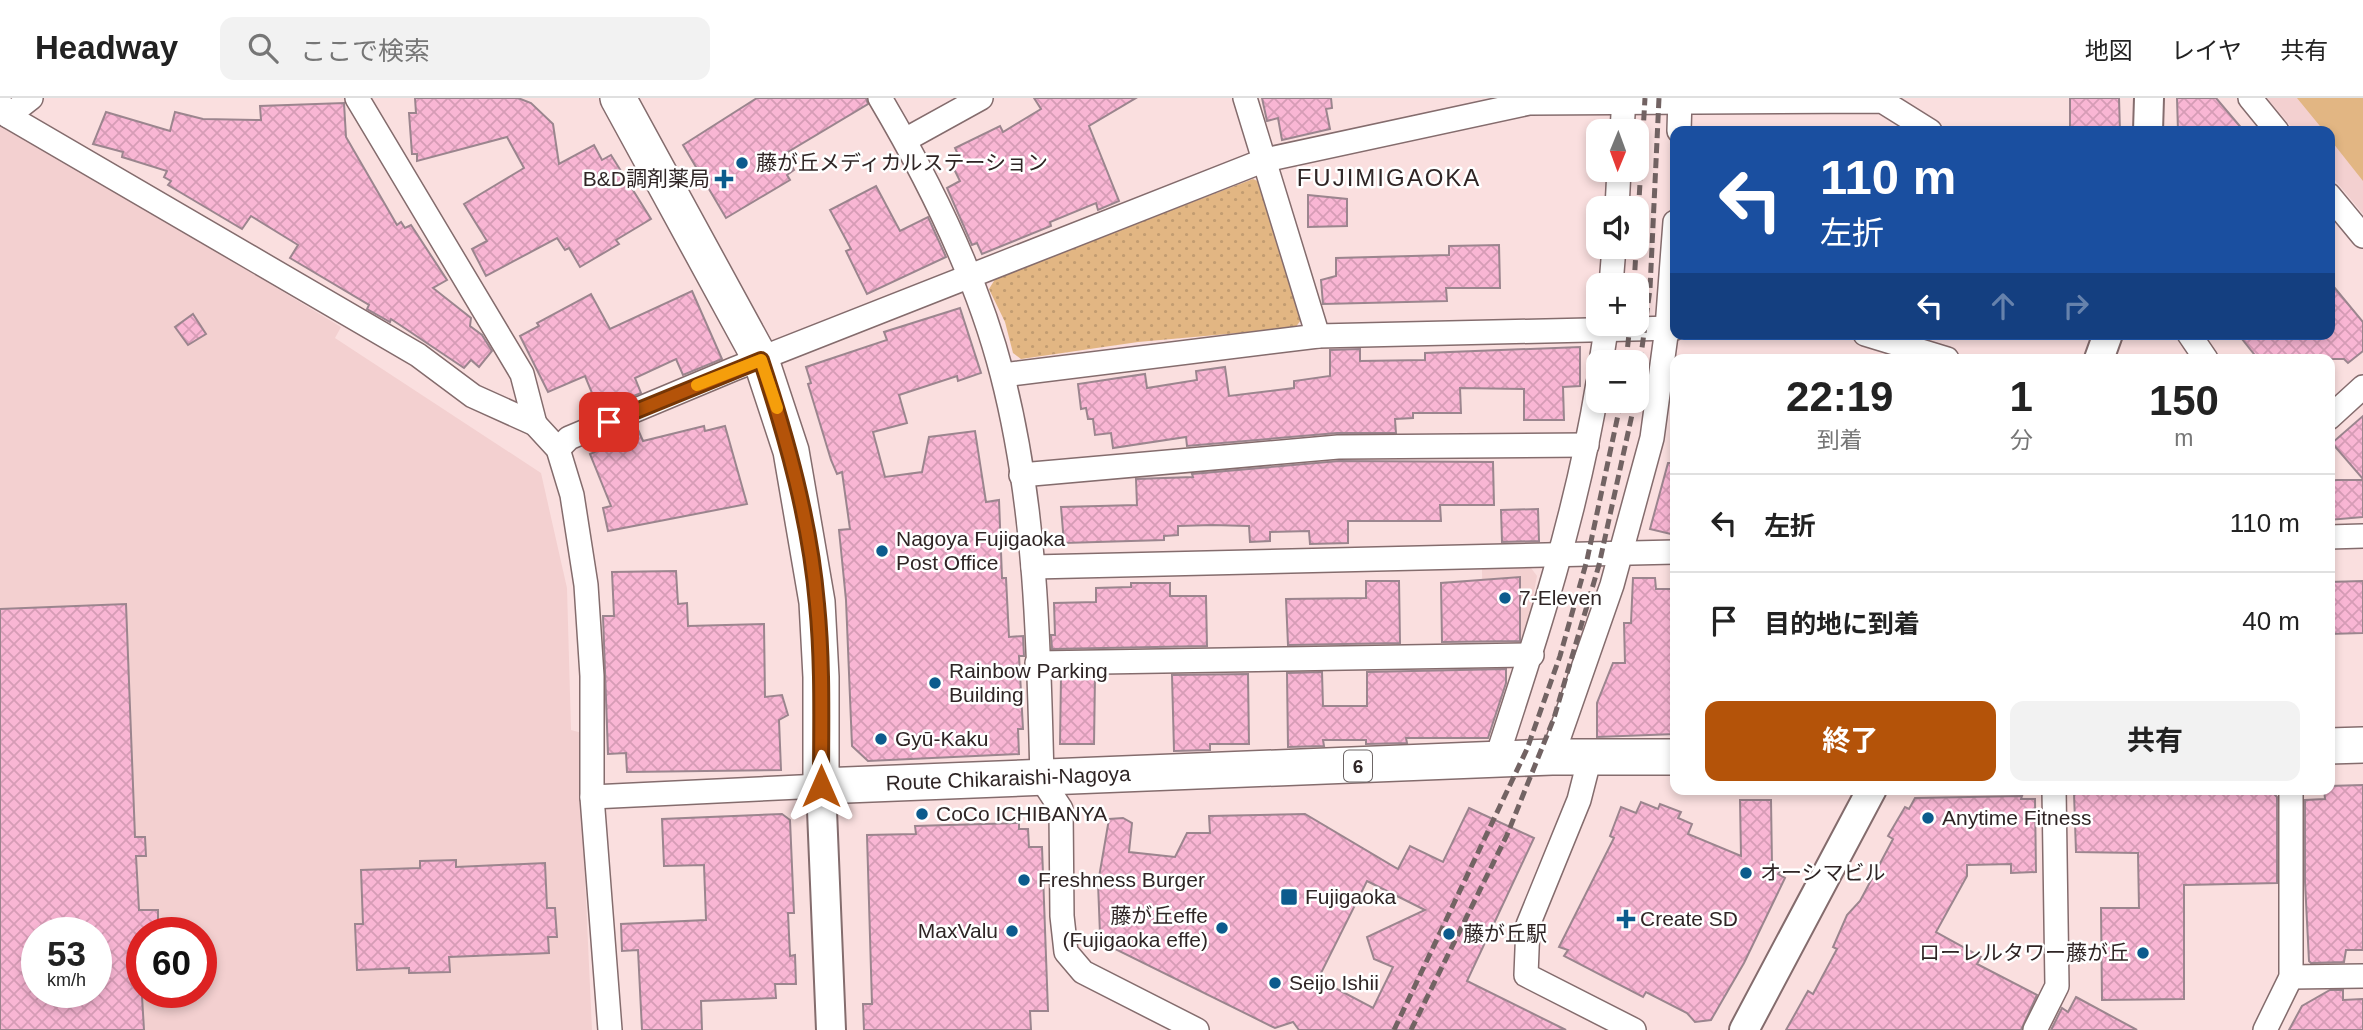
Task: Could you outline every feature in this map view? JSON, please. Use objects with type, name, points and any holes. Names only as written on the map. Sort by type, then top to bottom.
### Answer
[{"type":"main road","points":[[618,98],[761,360],[791,451],[817,602],[821,677],[821,786]]},
{"type":"main road","points":[[2335,746],[2363,745]]},
{"type":"main road","name":"Route Chikaraishi-Nagoya","points":[[821,786],[1042,780],[1552,757],[1670,757]]},
{"type":"street","points":[[4,110],[31,98]]},
{"type":"street","points":[[358,98],[522,374],[535,424]]},
{"type":"street","points":[[880,98],[905,140],[970,275],[1003,375],[1021,475],[1033,567],[1042,780],[1061,808],[1062,916],[1066,952],[1083,972],[1197,1030]]},
{"type":"street","points":[[905,140],[981,98]]},
{"type":"street","points":[[1245,98],[1318,337]]},
{"type":"street","points":[[2148,126],[2149,98]]},
{"type":"street","points":[[2250,98],[2273,126]]},
{"type":"street","points":[[558,449],[569,438],[970,275],[1265,160],[1529,103],[1882,99],[1922,126]]},
{"type":"street","points":[[1623,119],[1624,100]]},
{"type":"street","points":[[1679,126],[1680,100]]},
{"type":"street","points":[[4,110],[418,355],[473,396],[535,424],[558,449],[572,495],[586,585],[592,676],[592,797],[610,1030]]},
{"type":"street","points":[[2335,202],[2363,236]]},
{"type":"street","points":[[1003,375],[1318,337],[1586,328]]},
{"type":"street","points":[[1649,328],[1670,328]]},
{"type":"street","points":[[1552,757],[1593,645],[1620,553],[1664,438],[1670,340]]},
{"type":"street","points":[[1885,340],[1931,354]]},
{"type":"street","points":[[2335,413],[2363,387]]},
{"type":"street","points":[[1496,760],[1532,655],[1561,556],[1593,413]]},
{"type":"street","points":[[1021,475],[1338,447],[1587,445]]},
{"type":"street","points":[[2335,537],[2363,536]]},
{"type":"street","points":[[1033,567],[1670,552]]},
{"type":"street","points":[[1037,663],[1532,655]]},
{"type":"street","points":[[1590,757],[1579,800],[1528,925],[1526,975],[1634,1030]]},
{"type":"street","points":[[592,797],[821,786],[831,1030]]},
{"type":"street","points":[[1744,1030],[1869,795]]},
{"type":"street","points":[[2035,1030],[2057,986],[2054,795]]},
{"type":"street","points":[[2265,1030],[2291,977],[2291,795]]},
{"type":"street","points":[[2291,977],[2363,976]]},
{"type":"shaded area","points":[[2267,98],[2363,98],[2363,214],[2335,180],[2335,126],[2291,126]]},
{"type":"shaded area","points":[[2297,98],[2363,98],[2363,181],[2335,146],[2335,126],[2320,126]]},
{"type":"shaded area","points":[[0,120],[341,327],[335,338],[541,473],[567,588],[571,730],[582,733],[581,791],[592,1030],[0,1030]]},
{"type":"shaded area","points":[[1253,179],[1264,184],[1301,320],[1295,328],[1138,342],[1021,359],[1013,353],[1005,322],[989,289],[997,276]]},
{"type":"shaded area","points":[[1482,568],[1531,568],[1537,576],[1525,638],[1483,639]]},
{"type":"building","points":[[415,98],[518,98],[531,103],[553,124],[559,164],[594,145],[602,160],[611,155],[651,219],[616,240],[619,244],[580,267],[569,248],[565,250],[557,238],[486,276],[472,249],[487,241],[464,204],[524,168],[507,137],[417,161],[417,154],[412,154],[409,113],[416,113]]},
{"type":"building","name":"藤が丘メディカルステーション","points":[[757,98],[866,98],[868,104],[788,152],[786,156],[794,170],[787,175],[790,180],[726,218],[683,145]]},
{"type":"building","points":[[1034,98],[1136,98],[1089,126],[1119,201],[1098,210],[1096,203],[1050,222],[1051,226],[982,254],[977,243],[972,245],[947,188],[960,181],[952,165],[961,161],[955,148],[1000,126],[1003,132],[1041,109]]},
{"type":"building","points":[[1262,98],[1331,98],[1332,108],[1326,109],[1330,129],[1282,140],[1278,118],[1267,121]]},
{"type":"building","points":[[2070,98],[2119,98],[2120,126],[2070,126]]},
{"type":"building","points":[[2177,98],[2216,98],[2240,126],[2178,126]]},
{"type":"building","points":[[344,103],[346,137],[397,225],[401,222],[405,228],[411,225],[447,280],[433,288],[471,318],[470,326],[482,335],[492,351],[479,367],[471,360],[464,368],[391,319],[390,322],[367,309],[369,305],[290,258],[298,245],[251,216],[242,229],[168,185],[171,181],[164,177],[167,171],[122,157],[123,152],[93,144],[106,112],[170,131],[175,112],[203,119],[261,120],[260,106]]},
{"type":"building","points":[[876,186],[900,231],[928,217],[946,257],[867,294],[846,251],[851,249],[830,210]]},
{"type":"building","points":[[1308,195],[1347,199],[1347,226],[1308,227]]},
{"type":"building","points":[[1499,245],[1500,288],[1446,288],[1447,301],[1323,304],[1321,280],[1336,276],[1336,258],[1449,255],[1449,246]]},
{"type":"building","points":[[2335,288],[2363,322],[2363,351],[2348,363],[2344,359],[2335,359],[2335,354],[2254,354],[2243,340],[2335,340]]},
{"type":"building","points":[[692,291],[722,359],[683,375],[676,359],[635,378],[641,393],[599,410],[585,376],[548,392],[520,336],[539,326],[537,323],[591,294],[610,329]]},
{"type":"building","points":[[960,308],[981,373],[958,381],[957,376],[899,395],[907,423],[873,432],[885,477],[922,472],[929,437],[975,431],[986,502],[999,500],[1002,578],[1006,578],[1009,637],[1023,636],[1024,656],[1019,656],[1023,729],[1018,729],[1019,754],[868,761],[852,746],[846,600],[839,530],[850,529],[842,472],[837,474],[831,460],[808,384],[811,383],[806,367],[887,340],[884,332]]},
{"type":"building","points":[[193,314],[206,334],[188,345],[175,327]]},
{"type":"building","points":[[1580,347],[1580,386],[1563,387],[1564,420],[1524,420],[1524,389],[1460,388],[1461,413],[1413,413],[1413,418],[1395,419],[1396,433],[1337,433],[1187,446],[1186,437],[1113,448],[1111,433],[1095,435],[1093,419],[1088,419],[1086,408],[1081,409],[1078,384],[1145,374],[1147,388],[1197,380],[1196,371],[1225,367],[1229,396],[1294,388],[1294,381],[1330,376],[1330,350],[1360,349],[1360,361],[1425,360],[1425,353]]},
{"type":"building","points":[[2363,416],[2363,479],[2335,446],[2335,440]]},
{"type":"building","points":[[636,425],[643,441],[704,426],[705,431],[725,426],[747,504],[608,531],[603,508],[611,506],[590,454],[597,451],[595,447],[611,441],[609,436]]},
{"type":"building","points":[[1339,461],[1493,462],[1494,505],[1440,505],[1441,521],[1348,521],[1348,543],[1310,544],[1309,531],[1270,532],[1270,541],[1250,542],[1249,526],[1212,525],[1178,526],[1178,535],[1164,536],[1164,540],[1064,543],[1061,507],[1137,505],[1136,479],[1193,477],[1192,474]]},
{"type":"building","points":[[1668,463],[1670,463],[1670,534],[1650,529]]},
{"type":"building","points":[[2335,480],[2363,480],[2363,517],[2335,519]]},
{"type":"building","points":[[1538,509],[1539,541],[1502,542],[1501,510]]},
{"type":"building","points":[[676,571],[678,604],[687,603],[688,626],[764,624],[765,697],[782,695],[788,715],[779,720],[781,770],[627,772],[626,753],[608,754],[603,616],[614,616],[612,572]]},
{"type":"building","points":[[1520,577],[1520,641],[1442,642],[1441,583]]},
{"type":"building","points":[[1633,578],[1655,578],[1656,589],[1670,589],[1670,734],[1597,737],[1597,703],[1613,663],[1625,663],[1624,623],[1631,623]]},
{"type":"building","points":[[1366,581],[1399,581],[1400,643],[1288,645],[1286,599],[1366,598]]},
{"type":"building","points":[[2363,581],[2363,633],[2335,634],[2335,582]]},
{"type":"building","points":[[1131,583],[1170,583],[1170,596],[1206,596],[1207,646],[1052,649],[1051,635],[1055,635],[1054,603],[1096,602],[1096,588],[1131,587]]},
{"type":"building","points":[[126,604],[135,837],[145,837],[146,856],[136,856],[139,910],[158,910],[158,917],[126,917],[126,1008],[143,1008],[144,1030],[0,1030],[0,609]]},
{"type":"building","points":[[1506,669],[1506,683],[1488,738],[1406,738],[1407,743],[1366,744],[1366,740],[1323,740],[1324,746],[1288,747],[1287,673],[1322,672],[1323,706],[1367,706],[1367,672]]},
{"type":"building","points":[[1248,674],[1249,744],[1210,744],[1210,750],[1174,751],[1172,675]]},
{"type":"building","points":[[1095,676],[1094,744],[1060,744],[1061,677]]},
{"type":"building","points":[[2363,785],[2363,950],[2346,950],[2344,962],[2311,963],[2305,882],[2305,800],[2325,799],[2325,795],[2335,795],[2335,786]]},
{"type":"building","points":[[2074,795],[2277,797],[2277,883],[2184,885],[2184,999],[2102,1000],[2101,908],[2139,908],[2138,853],[2076,852]]},
{"type":"building","points":[[2022,796],[2021,799],[2035,799],[2036,872],[2011,873],[2011,864],[1967,865],[1967,876],[1936,932],[1981,957],[1977,964],[2037,995],[2021,1030],[1786,1030],[1808,991],[1813,994],[1837,949],[1833,947],[1847,915],[1860,901],[1893,839],[1888,836],[1905,807],[1909,809],[1915,798]]},
{"type":"building","points":[[1740,800],[1771,800],[1772,865],[1781,870],[1778,874],[1785,878],[1744,963],[1711,1020],[1695,1022],[1687,1013],[1646,992],[1643,997],[1564,956],[1568,950],[1559,947],[1614,838],[1610,836],[1621,807],[1636,813],[1641,802],[1658,809],[1660,804],[1681,812],[1678,818],[1692,824],[1688,834],[1741,856]]},
{"type":"building","points":[[1469,808],[1534,838],[1467,981],[1566,1030],[1299,1030],[1293,1022],[1275,1028],[1109,946],[1100,934],[1098,883],[1109,819],[1123,818],[1132,823],[1129,852],[1175,857],[1187,833],[1210,833],[1209,816],[1305,814],[1398,869],[1410,846],[1443,862]],"holes":[[[1367,881],[1425,910],[1367,937],[1374,959],[1393,967],[1373,1008],[1318,979]]]},
{"type":"building","points":[[782,814],[790,820],[794,913],[788,913],[790,956],[795,955],[796,984],[775,984],[776,998],[701,1001],[702,1030],[642,1030],[638,950],[622,951],[621,924],[706,920],[704,865],[664,866],[662,819]]},
{"type":"building","points":[[1019,823],[1019,829],[1028,829],[1029,847],[1042,847],[1048,1011],[1030,1011],[1031,1030],[864,1030],[863,1004],[872,1004],[867,835],[916,834],[915,826]]},
{"type":"building","points":[[456,860],[456,867],[545,863],[547,908],[555,908],[557,937],[548,937],[549,953],[449,957],[450,972],[409,973],[409,968],[357,970],[355,924],[363,924],[361,870],[420,868],[420,861]]},
{"type":"building","points":[[2330,990],[2343,990],[2343,1000],[2363,999],[2363,1030],[2289,1030],[2302,1006]]},
{"type":"building","points":[[2076,997],[2137,1030],[2051,1030],[2062,1008],[2068,1012]]},
{"type":"railway","points":[[1635,273],[1645,98]]},
{"type":"railway","points":[[1642,350],[1650,289],[1659,98]]},
{"type":"railway","points":[[1627,350],[1629,336]]},
{"type":"railway","points":[[1394,1030],[1527,749],[1560,656],[1587,560],[1618,413]]},
{"type":"railway","points":[[1411,1030],[1507,835],[1554,718],[1599,565],[1632,413]]},
{"type":"slow traffic","points":[[697,385],[761,360],[777,408]]},
{"type":"place","name":"藤が丘メディカルステーション","points":[[742,163]]},
{"type":"place","name":"B&D調剤薬局","points":[[724,179]]},
{"type":"place","name":"Nagoya Fujigaoka Post Office","points":[[882,551]]},
{"type":"place","name":"7-Eleven","points":[[1505,598]]},
{"type":"place","name":"Rainbow Parking Building","points":[[935,683]]},
{"type":"place","name":"Gyū-Kaku","points":[[881,739]]},
{"type":"place","name":"CoCo ICHIBANYA","points":[[922,814]]},
{"type":"place","name":"Anytime Fitness","points":[[1928,818]]},
{"type":"place","name":"オーシマビル","points":[[1746,873]]},
{"type":"place","name":"Freshness Burger","points":[[1024,880]]},
{"type":"place","name":"Fujigaoka","points":[[1289,897]]},
{"type":"place","name":"Create SD","points":[[1626,919]]},
{"type":"place","name":"藤が丘effe (Fujigaoka effe)","points":[[1222,928]]},
{"type":"place","name":"MaxValu","points":[[1012,931]]},
{"type":"place","name":"藤が丘駅","points":[[1449,934]]},
{"type":"place","name":"ローレルタワー藤が丘","points":[[2143,953]]},
{"type":"place","name":"Seijo Ishii","points":[[1275,983]]},
{"type":"district","name":"FUJIMIGAOKA","points":[[1389,178]]},
{"type":"route","points":[[609,422],[761,360],[791,451],[817,602],[821,677],[821,786]]}]
